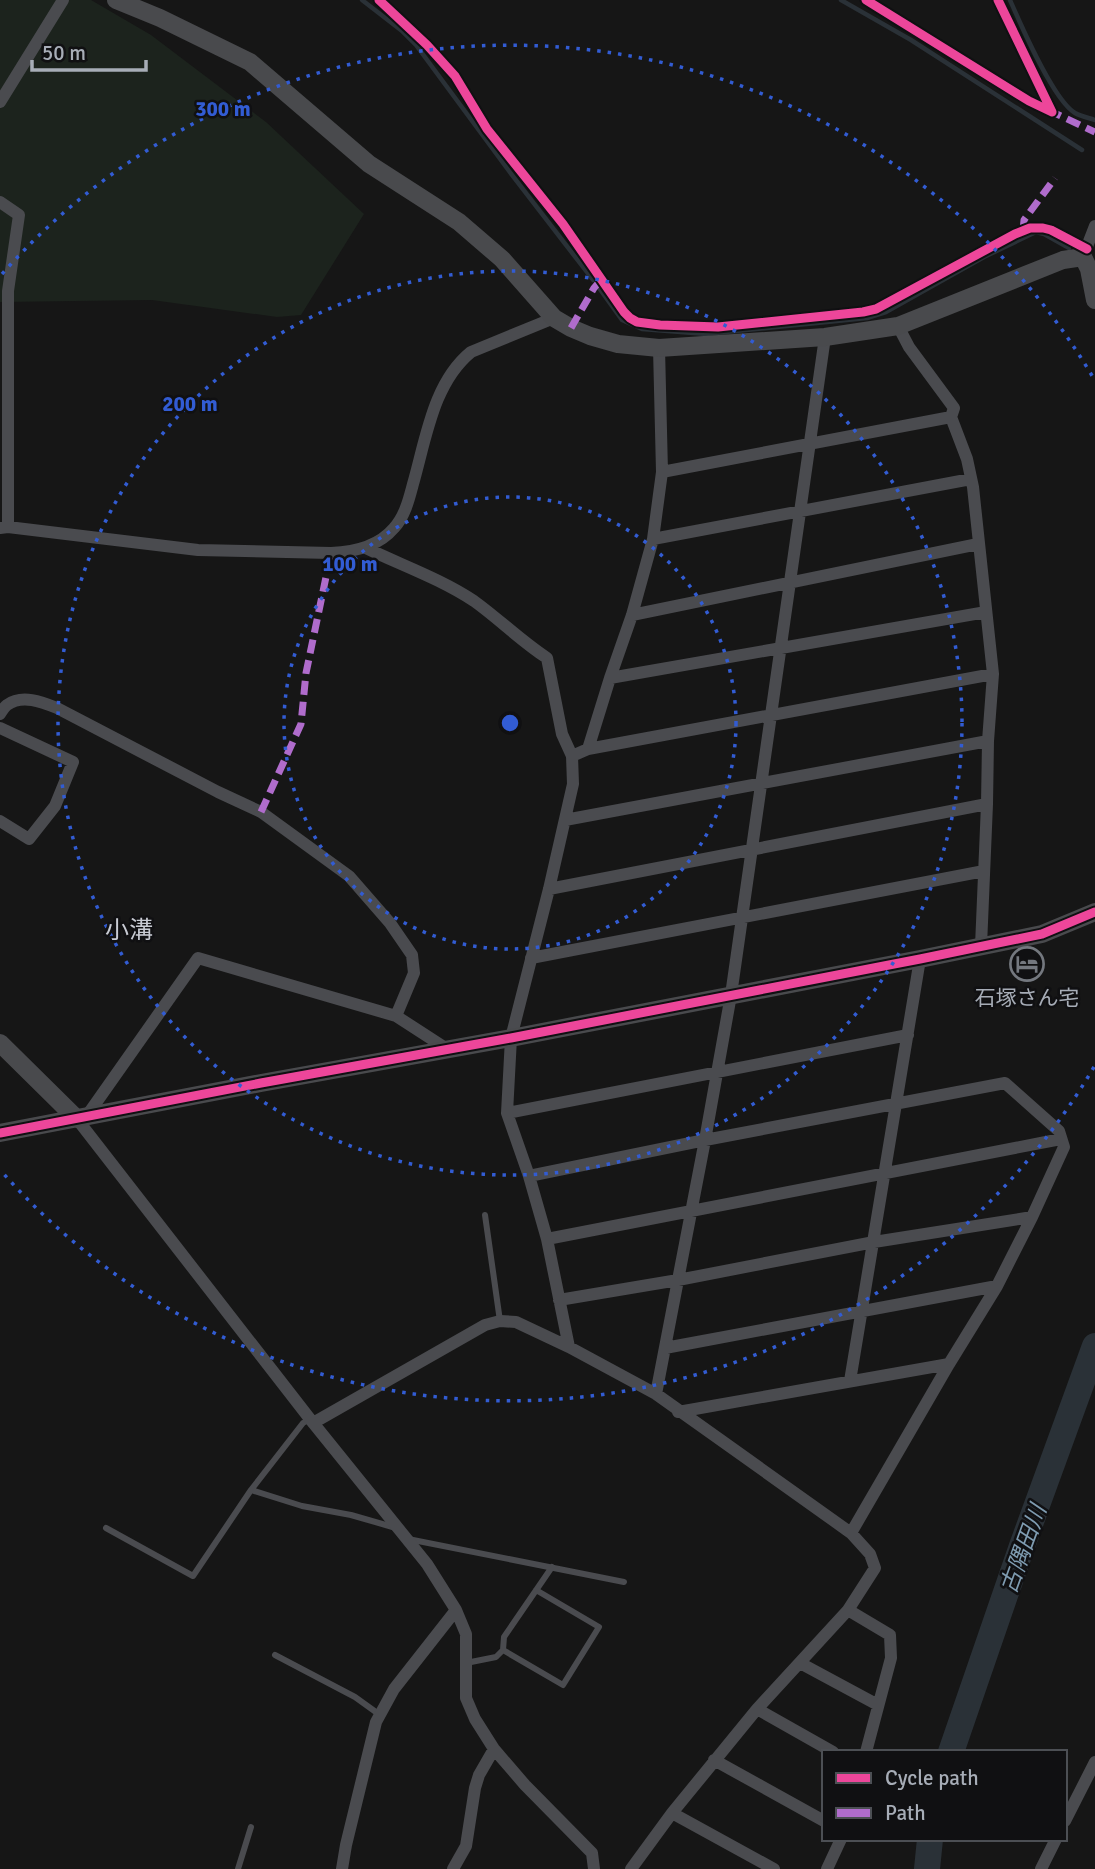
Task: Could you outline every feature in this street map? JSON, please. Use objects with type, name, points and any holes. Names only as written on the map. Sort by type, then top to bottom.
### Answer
[{"type":"street","points":[[0,102],[63,0]]},
{"type":"street","points":[[116,0],[160,18],[250,62],[369,164],[459,222],[502,259],[554,318],[590,336],[618,344],[659,348],[825,337],[898,326],[1063,260],[1083,257]]},
{"type":"street","points":[[0,202],[19,215],[8,291],[4,527],[198,550],[331,553],[366,548],[394,528],[406,510],[436,404],[461,360],[471,352],[554,318]]},
{"type":"street","points":[[1095,226],[1083,257],[1089,269],[1095,300]]},
{"type":"street","points":[[898,326],[909,348],[954,408],[951,417],[967,459],[971,479],[993,674],[981,946]]},
{"type":"street","points":[[656,1394],[731,995],[825,337]]},
{"type":"street","points":[[588,749],[632,615],[653,539],[662,472],[659,348]]},
{"type":"street","points":[[662,472],[951,417]]},
{"type":"street","points":[[653,539],[971,479]]},
{"type":"street","points":[[632,615],[978,544]]},
{"type":"street","points":[[366,548],[473,601],[547,658],[562,734],[572,756],[573,784],[511,1038],[507,1113],[547,1239],[569,1347]]},
{"type":"street","points":[[610,678],[986,612]]},
{"type":"street","points":[[572,756],[588,749],[993,674]]},
{"type":"street","points":[[0,714],[7,705],[21,700],[37,700],[66,713],[261,812],[349,876],[390,923],[412,956],[414,973],[396,1016]]},
{"type":"street","points":[[0,729],[73,762],[55,806],[29,839],[0,821]]},
{"type":"street","points":[[565,820],[988,741]]},
{"type":"street","points":[[549,890],[987,804]]},
{"type":"street","points":[[531,958],[984,871]]},
{"type":"street","points":[[0,1133],[920,959],[1042,934],[1095,912]]},
{"type":"street","points":[[81,1118],[198,958],[396,1016],[447,1049]]},
{"type":"street","points":[[850,1381],[920,959]]},
{"type":"street","points":[[507,1113],[908,1035]]},
{"type":"street","points":[[0,1044],[81,1118],[312,1421],[427,1564],[456,1610],[466,1634],[466,1698],[475,1719],[494,1749],[525,1785],[592,1853],[594,1869]]},
{"type":"street","points":[[529,1176],[1005,1083],[1059,1131],[1064,1147],[997,1286],[851,1533]]},
{"type":"street","points":[[547,1239],[1062,1139]]},
{"type":"street","points":[[559,1300],[874,1242],[1032,1217]]},
{"type":"street","points":[[665,1349],[997,1286]]},
{"type":"street","points":[[312,1421],[485,1325],[500,1321],[516,1322],[656,1394],[851,1533],[870,1554],[875,1568],[848,1610],[714,1760],[633,1868]]},
{"type":"street","points":[[678,1412],[949,1364]]},
{"type":"street","points":[[342,1869],[376,1723],[394,1689],[456,1610]]},
{"type":"street","points":[[848,1610],[890,1635],[891,1658],[867,1750]]},
{"type":"street","points":[[800,1663],[878,1705]]},
{"type":"street","points":[[757,1709],[829,1750]]},
{"type":"street","points":[[453,1869],[466,1846],[479,1775],[494,1749]]},
{"type":"street","points":[[714,1760],[822,1820]]},
{"type":"street","points":[[1067,1818],[1095,1762]]},
{"type":"street","points":[[672,1813],[774,1869]]},
{"type":"street","points":[[827,1869],[840,1841]]},
{"type":"street","points":[[1041,1869],[1055,1841]]},
{"type":"lane","points":[[485,1215],[500,1321]]},
{"type":"lane","points":[[106,1528],[193,1576],[251,1490],[303,1423],[312,1421]]},
{"type":"lane","points":[[251,1490],[302,1506],[351,1515],[402,1533],[624,1583]]},
{"type":"lane","points":[[466,1663],[496,1657],[503,1650],[504,1637],[552,1567]]},
{"type":"lane","points":[[503,1650],[564,1685],[598,1627],[536,1590]]},
{"type":"lane","points":[[275,1655],[355,1697],[380,1715]]},
{"type":"lane","points":[[238,1869],[251,1827]]},
{"type":"shaded area","points":[[0,0],[91,0],[151,35],[266,122],[364,214],[301,315],[277,317],[152,300],[0,302]]},
{"type":"waterway","points":[[362,0],[416,45],[593,280]]},
{"type":"waterway","points":[[841,0],[911,40],[1082,150]]},
{"type":"waterway","points":[[1010,0],[1038,61],[1057,93],[1075,113],[1095,120]]},
{"type":"waterway","points":[[599,288],[622,320],[642,329],[706,334],[867,318],[886,312],[984,257],[1036,232],[1069,248]]},
{"type":"waterway","name":"古隅田川","points":[[952,1750],[1095,1346]]},
{"type":"waterway","name":"古隅田川","points":[[927,1869],[930,1841]]},
{"type":"marked path","points":[[1048,110],[1095,132]]},
{"type":"marked path","points":[[1023,231],[1024,220],[1055,178]]},
{"type":"marked path","points":[[571,328],[601,280]]},
{"type":"marked path","points":[[261,812],[301,724],[306,673],[331,553]]},
{"type":"cycle path","points":[[379,0],[427,45],[455,76],[487,129],[563,224],[624,312],[637,322],[718,327],[876,309],[1030,228],[1051,230],[1087,249]]},
{"type":"cycle path","points":[[866,0],[1029,101],[1052,112]]},
{"type":"cycle path","points":[[998,0],[1052,112]]},
{"type":"cycle path","points":[[0,1133],[920,959],[1042,934],[1095,912]]},
{"type":"place","name":"石塚さん宅","points":[[1027,964]]},
{"type":"district","name":"小溝","points":[[129,930]]}]
